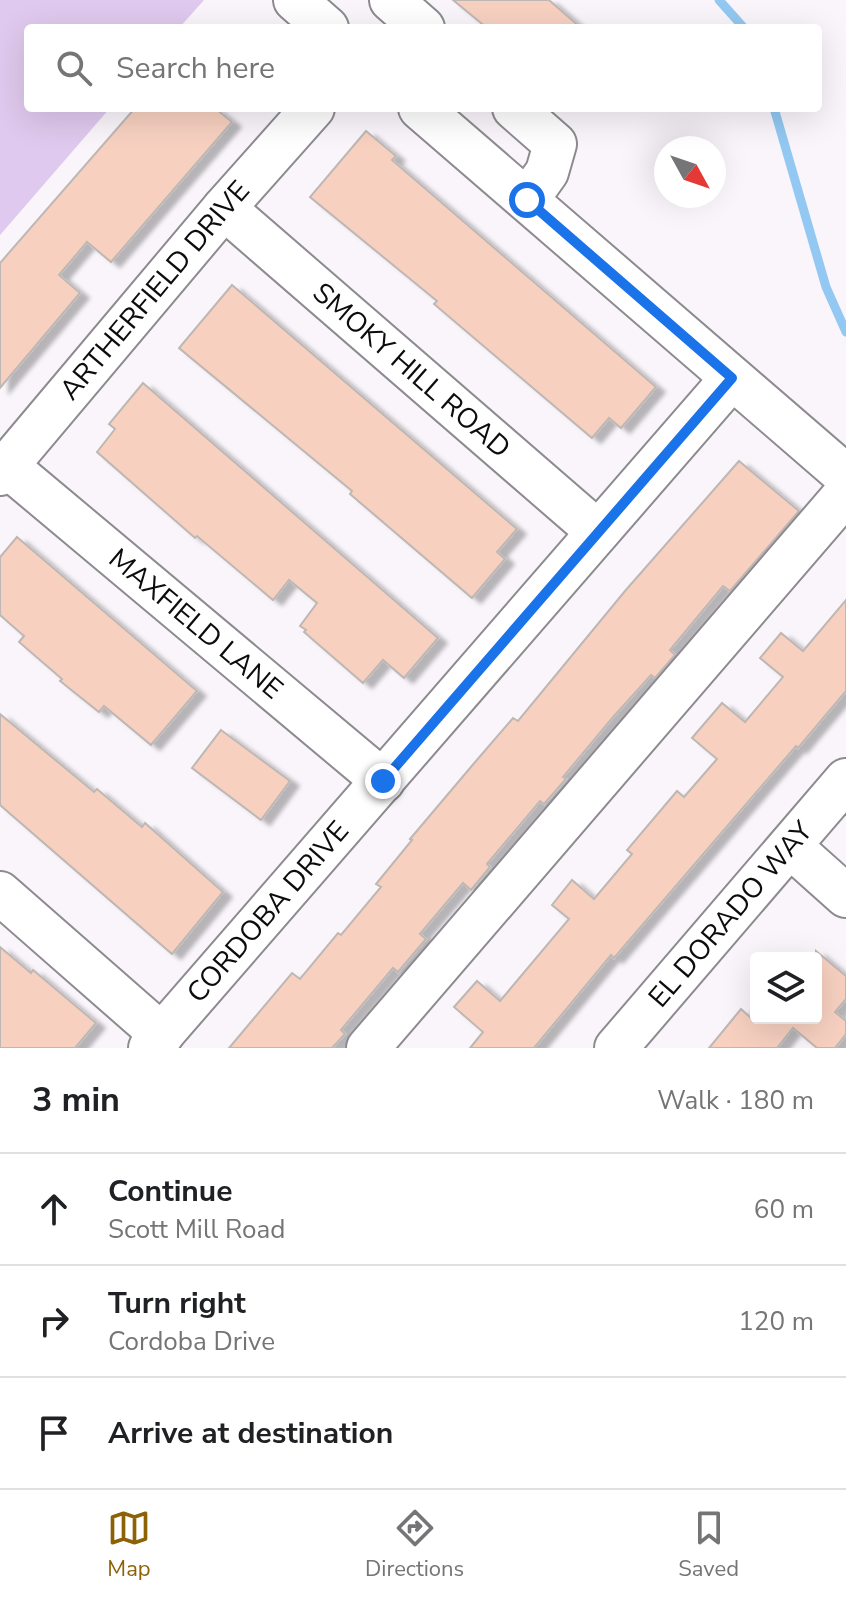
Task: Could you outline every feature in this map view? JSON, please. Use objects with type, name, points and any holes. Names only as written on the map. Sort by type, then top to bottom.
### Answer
[{"type":"street","points":[[295,0],[322,24]]},
{"type":"street","points":[[391,0],[418,24]]},
{"type":"street","name":"ARTHERFIELD DRIVE","points":[[4,470],[224,208],[309,112]]},
{"type":"street","points":[[425,112],[846,476]]},
{"type":"street","points":[[519,112],[555,144],[547,172],[527,200]]},
{"type":"street","name":"SMOKY HILL ROAD","points":[[224,208],[598,532]]},
{"type":"street","name":"CORDOBA DRIVE","points":[[156,1041],[732,378]]},
{"type":"street","name":"MAXFIELD LANE","points":[[4,470],[383,781]]},
{"type":"street","points":[[368,1048],[846,493]]},
{"type":"street","name":"EL DORADO WAY","points":[[616,1048],[846,780]]},
{"type":"street","points":[[790,846],[846,896]]},
{"type":"street","points":[[0,893],[156,1041]]},
{"type":"shaded area","points":[[0,0],[204,0],[183,24],[24,24],[24,112],[107,112],[0,235]]},
{"type":"building","points":[[453,0],[549,0],[576,24],[482,24]]},
{"type":"building","points":[[132,112],[220,112],[232,122],[111,262],[87,242],[59,275],[80,293],[0,388],[0,263]]},
{"type":"building","points":[[366,131],[396,156],[392,160],[656,387],[621,428],[609,418],[592,438],[434,304],[437,301],[310,197]]},
{"type":"building","points":[[232,285],[517,529],[497,552],[505,559],[472,598],[350,494],[352,491],[179,348]]},
{"type":"building","points":[[143,383],[438,638],[404,678],[383,660],[363,683],[300,626],[317,603],[289,580],[273,600],[197,536],[195,538],[97,452],[115,429],[109,424]]},
{"type":"building","points":[[739,461],[799,511],[730,591],[723,586],[670,650],[675,655],[655,678],[651,675],[614,716],[544,804],[540,801],[487,864],[490,867],[471,890],[463,883],[420,934],[426,939],[398,972],[393,968],[341,1030],[345,1034],[332,1048],[229,1048],[292,973],[300,979],[338,933],[341,935],[381,887],[376,884],[410,839],[513,718],[518,721],[625,591]]},
{"type":"building","points":[[17,537],[197,691],[151,745],[104,706],[99,712],[60,681],[62,679],[19,642],[24,636],[0,615],[0,557]]},
{"type":"building","points":[[846,600],[846,691],[614,958],[611,955],[534,1048],[470,1048],[483,1032],[454,1007],[477,981],[500,1001],[569,919],[552,905],[572,880],[594,899],[632,854],[627,850],[677,791],[684,797],[717,759],[692,738],[722,703],[745,722],[783,677],[760,658],[781,633],[803,651]]},
{"type":"building","points":[[0,714],[94,792],[97,789],[142,827],[145,823],[223,892],[172,954],[0,805]]},
{"type":"building","points":[[221,730],[290,781],[261,820],[192,768]]},
{"type":"building","points":[[0,947],[31,973],[33,970],[96,1023],[75,1048],[0,1048]]},
{"type":"building","points":[[822,956],[846,976],[846,999],[835,1012],[846,1021],[846,1034],[835,1048],[817,1048],[793,1028],[777,1048],[709,1048],[741,1009],[750,1017],[750,1024],[822,1024]]},
{"type":"waterway","points":[[719,0],[740,24]]},
{"type":"waterway","points":[[775,112],[826,287],[846,332]]},
{"type":"route","points":[[383,781],[732,378],[527,200]]}]
